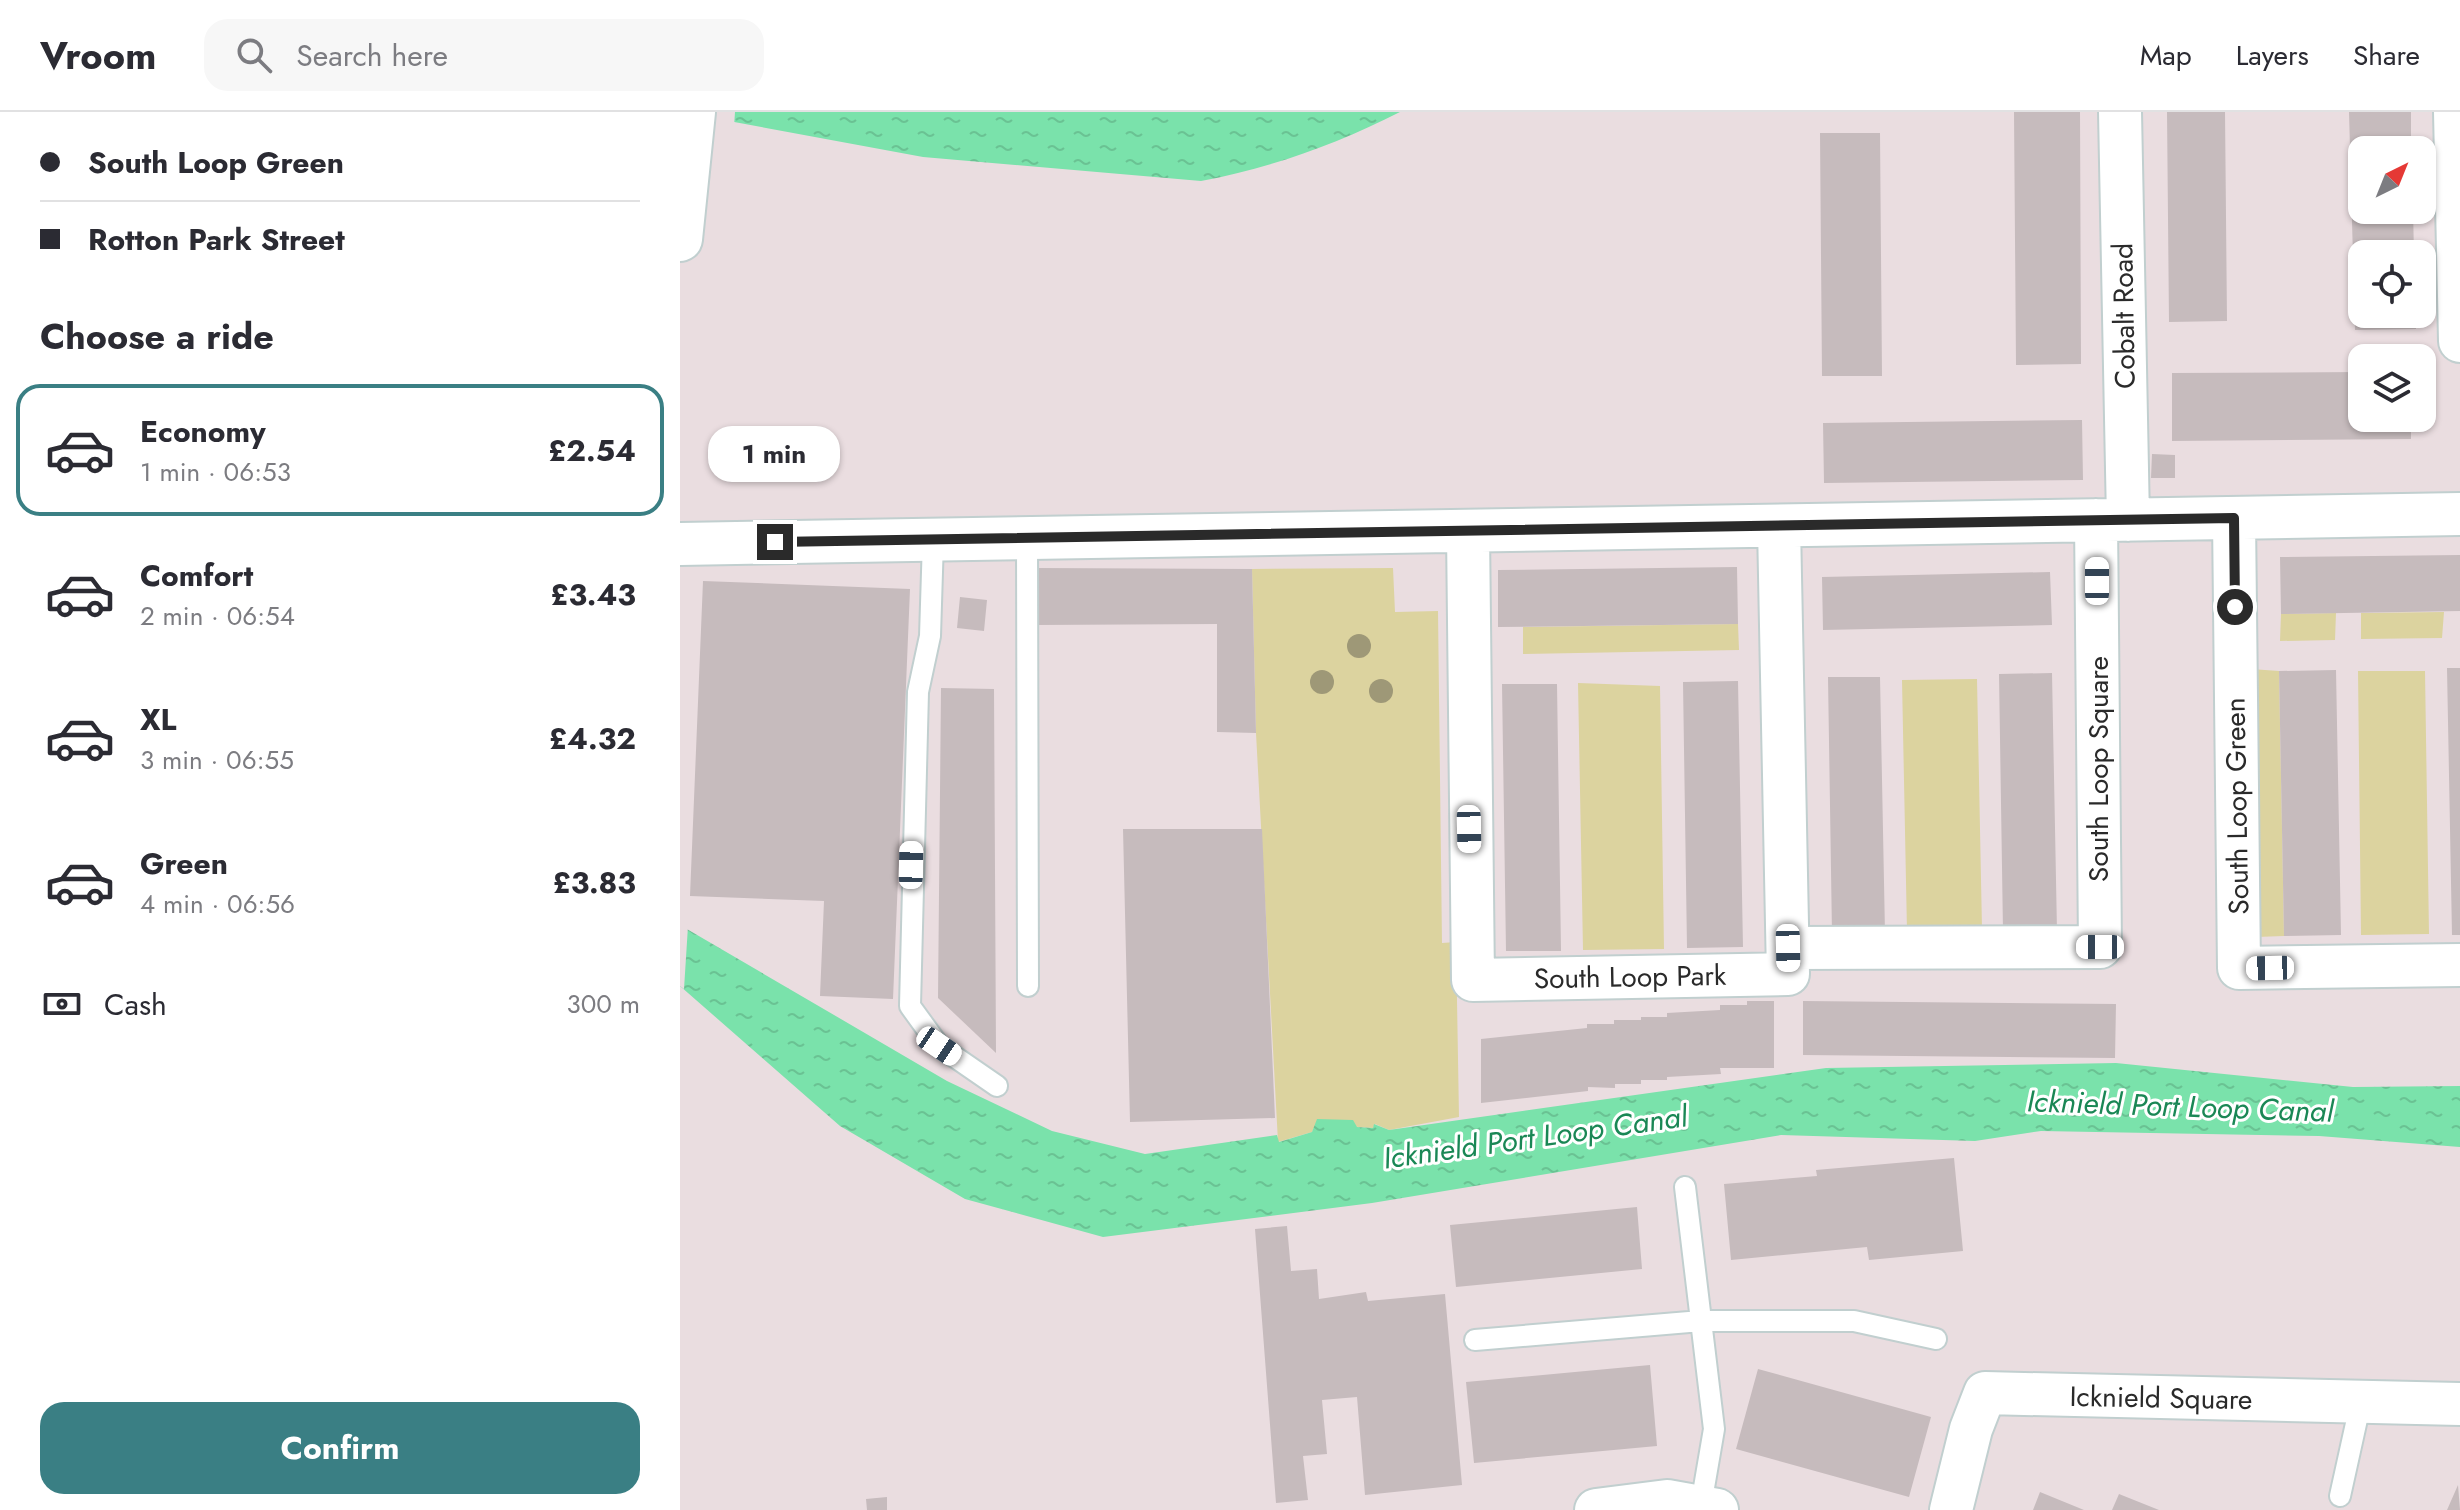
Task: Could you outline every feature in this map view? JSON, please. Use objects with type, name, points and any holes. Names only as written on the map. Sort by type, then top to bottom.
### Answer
[{"type":"main road","points":[[680,239],[692,128]]},
{"type":"street","name":"Cobalt Road","points":[[2112,520],[2120,112]]},
{"type":"street","points":[[2455,112],[2460,341]]},
{"type":"street","points":[[680,544],[2460,514]]},
{"type":"street","name":"South Loop Green","points":[[2234,518],[2239,968],[2460,965]]},
{"type":"street","name":"South Loop Square","points":[[1788,948],[2100,947],[2112,520]]},
{"type":"street","name":"South Loop Park","points":[[1468,531],[1473,980],[1788,974],[1779,526]]},
{"type":"street","name":"Icknield Square","points":[[1951,1510],[1971,1429],[1985,1393],[2460,1404]]},
{"type":"street","points":[[1596,1510],[1667,1501],[1709,1508]]},
{"type":"lane","points":[[1027,538],[1028,986]]},
{"type":"lane","points":[[933,540],[930,636],[918,692],[910,1006],[939,1046],[997,1086]]},
{"type":"lane","points":[[1685,1187],[1714,1429],[1709,1508]]},
{"type":"lane","points":[[1475,1340],[1701,1321],[1854,1321],[1936,1339]]},
{"type":"lane","points":[[2340,1496],[2361,1401]]},
{"type":"shaded area","points":[[1393,568],[1395,612],[1438,611],[1442,943],[1456,942],[1459,1117],[1389,1130],[1375,1124],[1373,1128],[1316,1124],[1312,1132],[1278,1142],[1256,733],[1252,569]]},
{"type":"shaded area","points":[[2444,612],[2442,638],[2361,639],[2361,613]]},
{"type":"shaded area","points":[[2336,613],[2335,640],[2280,641],[2281,614]]},
{"type":"shaded area","points":[[1738,624],[1739,650],[1523,654],[1523,627]]},
{"type":"shaded area","points":[[2251,669],[2279,671],[2284,936],[2256,937]]},
{"type":"shaded area","points":[[2358,671],[2425,671],[2429,934],[2361,935]]},
{"type":"shaded area","points":[[1977,679],[1982,929],[1907,932],[1902,680]]},
{"type":"shaded area","points":[[1578,683],[1660,686],[1664,949],[1583,950]]},
{"type":"water","points":[[680,112],[1400,112],[1303,154],[1201,181],[923,157]]},
{"type":"water","name":"Icknield Port Loop Canal","points":[[680,925],[947,1081],[1052,1131],[1145,1154],[1277,1135],[1279,1142],[1312,1132],[1317,1119],[1353,1120],[1357,1127],[1373,1128],[1374,1124],[1389,1130],[1826,1068],[2116,1063],[2353,1087],[2460,1086],[2460,1147],[2319,1136],[2041,1131],[1975,1141],[1781,1135],[1372,1203],[1103,1237],[965,1199],[840,1126],[680,986]]},
{"type":"pier","points":[[680,112],[735,112],[734,127],[680,126]]},
{"type":"pier","points":[[680,921],[688,926],[684,989],[680,986]]},
{"type":"building","points":[[2014,112],[2080,112],[2081,364],[2016,365]]},
{"type":"building","points":[[2167,112],[2225,112],[2227,321],[2169,322]]},
{"type":"building","points":[[2349,112],[2411,112],[2411,136],[2350,136]]},
{"type":"building","points":[[1820,133],[1880,133],[1882,376],[1822,376]]},
{"type":"building","points":[[2352,224],[2413,224],[2414,240],[2353,240]]},
{"type":"building","points":[[2355,328],[2416,329],[2355,330]]},
{"type":"building","points":[[2348,372],[2348,432],[2411,432],[2411,439],[2172,441],[2172,373]]},
{"type":"building","points":[[2082,420],[2083,480],[1824,483],[1823,423]]},
{"type":"building","points":[[2152,454],[2175,455],[2175,478],[2151,478]]},
{"type":"building","points":[[2460,555],[2460,611],[2281,614],[2280,557]]},
{"type":"building","points":[[1737,567],[1738,624],[1498,627],[1498,570]]},
{"type":"building","points":[[1036,568],[1252,569],[1256,733],[1217,732],[1217,624],[1036,625]]},
{"type":"building","points":[[2050,572],[2052,625],[1823,630],[1822,577]]},
{"type":"building","points":[[703,581],[910,589],[893,999],[820,996],[824,901],[690,896]]},
{"type":"building","points":[[960,597],[987,600],[984,631],[957,628]]},
{"type":"building","points":[[2447,668],[2460,668],[2460,935],[2452,935]]},
{"type":"building","points":[[2336,670],[2341,935],[2284,936],[2279,671]]},
{"type":"building","points":[[2052,673],[2057,931],[2003,931],[1999,674]]},
{"type":"building","points":[[1828,677],[1880,677],[1885,933],[1832,934]]},
{"type":"building","points":[[1738,681],[1743,947],[1687,948],[1683,682]]},
{"type":"building","points":[[1502,684],[1557,684],[1561,951],[1506,951]]},
{"type":"building","points":[[941,688],[994,689],[996,1053],[938,998]]},
{"type":"building","points":[[1123,829],[1262,829],[1275,1118],[1130,1122]]},
{"type":"building","points":[[1747,1001],[1774,1001],[1774,1068],[1720,1068],[1721,1074],[1641,1080],[1641,1084],[1615,1084],[1615,1088],[1588,1087],[1588,1091],[1481,1103],[1481,1039],[1587,1028],[1587,1024],[1614,1024],[1614,1020],[1667,1017],[1667,1013],[1720,1010],[1720,1005],[1747,1005]]},
{"type":"building","points":[[1803,1001],[2116,1004],[2115,1058],[1803,1055]]},
{"type":"building","points":[[1954,1158],[1963,1251],[1869,1260],[1867,1247],[1731,1260],[1724,1184],[1817,1176],[1816,1170]]},
{"type":"building","points":[[1637,1207],[1642,1269],[1456,1287],[1450,1225]]},
{"type":"building","points":[[1287,1226],[1291,1271],[1317,1269],[1319,1299],[1366,1292],[1368,1301],[1445,1294],[1462,1485],[1365,1495],[1357,1397],[1322,1400],[1327,1454],[1303,1456],[1308,1500],[1276,1503],[1255,1229]]},
{"type":"building","points":[[1650,1365],[1657,1446],[1474,1463],[1466,1382]]},
{"type":"building","points":[[1758,1369],[1931,1417],[1909,1497],[1736,1449]]},
{"type":"building","points":[[2458,1485],[2460,1510],[2447,1510]]},
{"type":"building","points":[[2040,1492],[2084,1510],[2033,1510]]},
{"type":"building","points":[[2119,1494],[2159,1510],[2112,1510]]},
{"type":"building","points":[[887,1497],[887,1510],[867,1510],[866,1499]]},
{"type":"route","points":[[775,542],[2234,518],[2235,607]]}]
